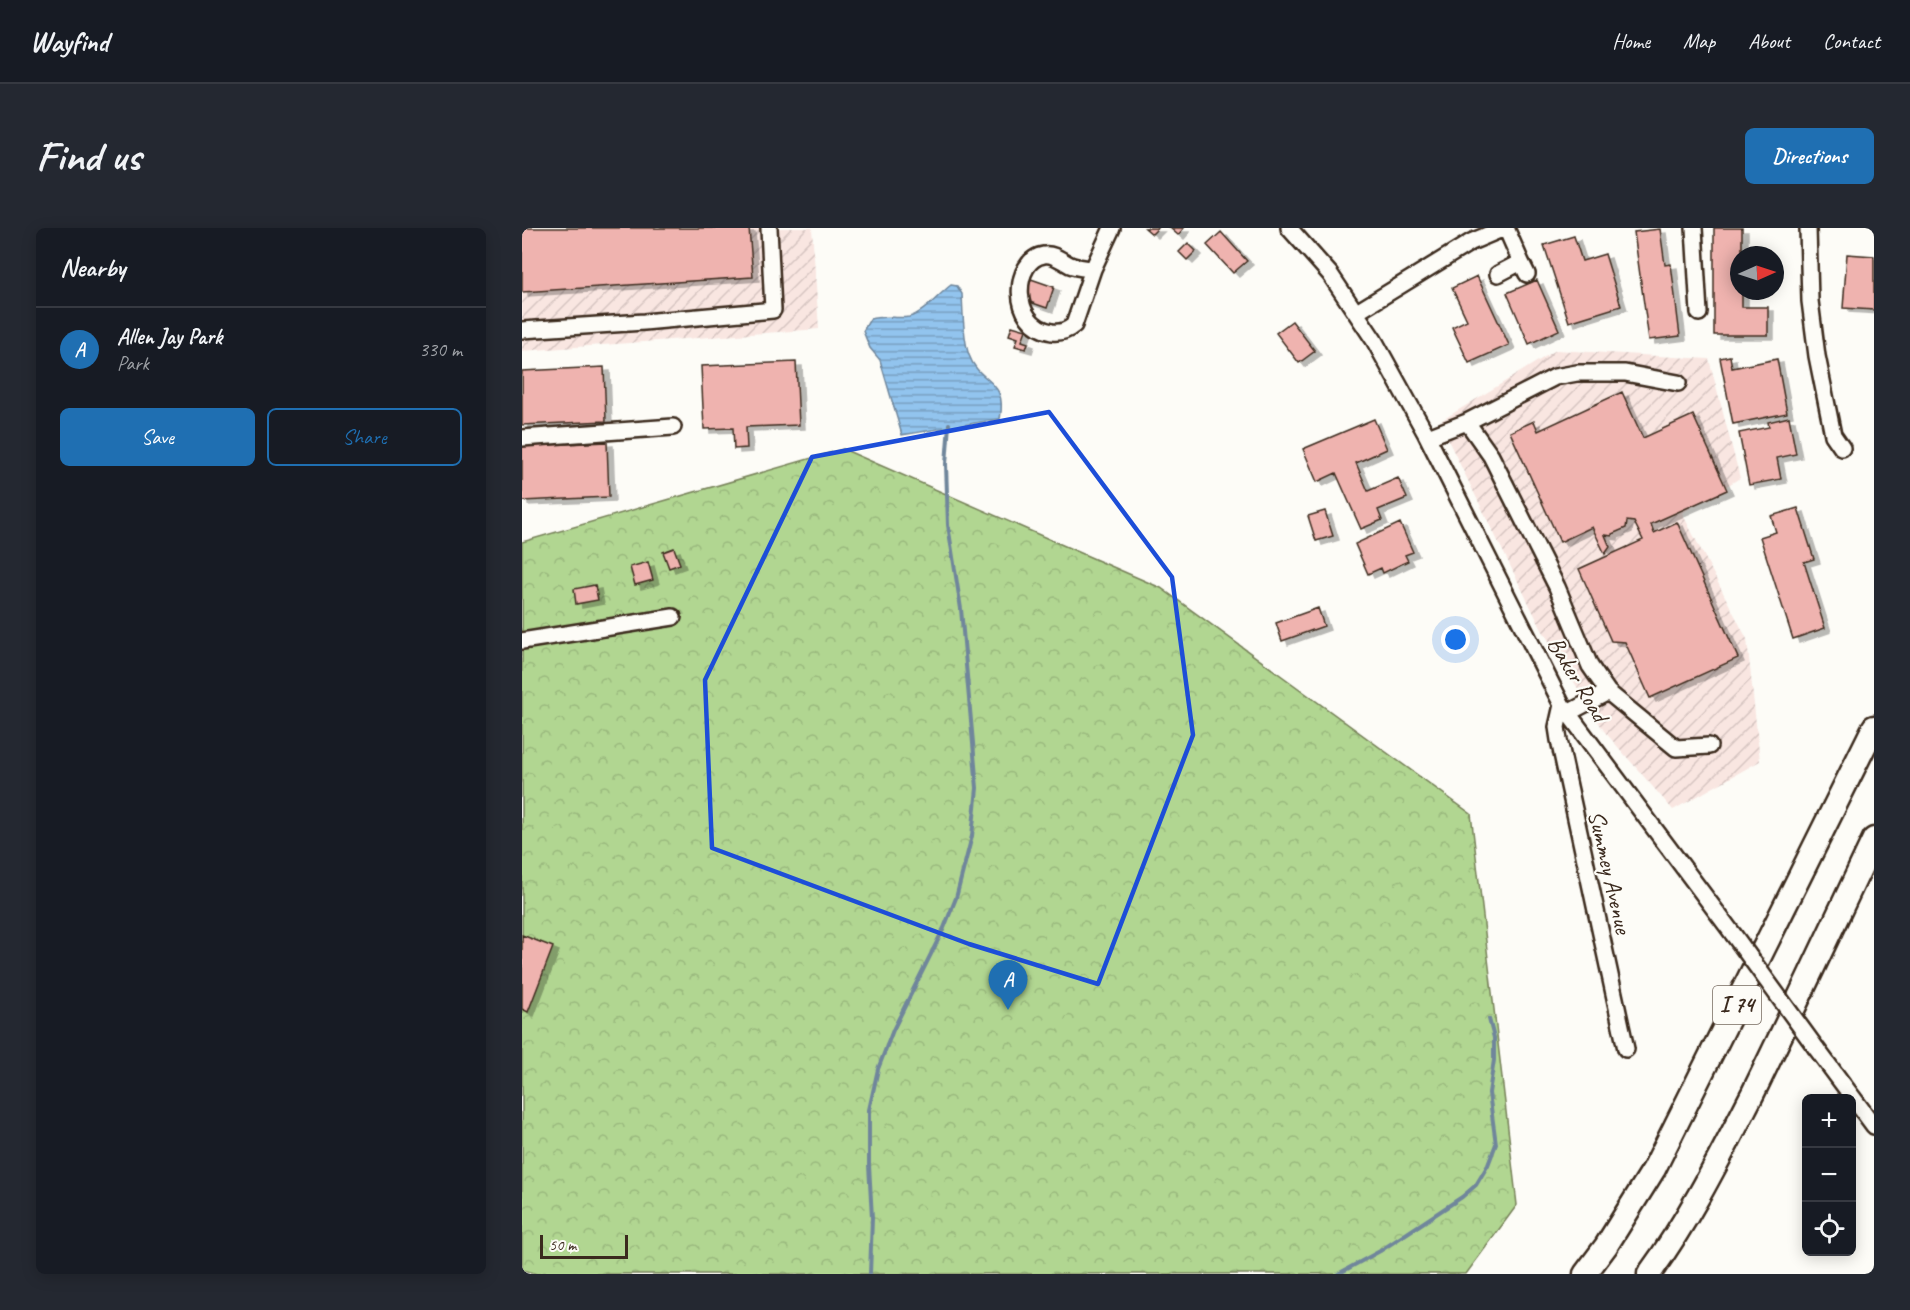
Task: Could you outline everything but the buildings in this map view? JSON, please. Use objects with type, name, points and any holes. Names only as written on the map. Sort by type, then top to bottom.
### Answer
[{"type":"highway","name":"I 74","points":[[1585,1274],[1606,1246],[1654,1169],[1874,727]]},
{"type":"highway","name":"I 74","points":[[1649,1274],[1668,1248],[1716,1167],[1874,839]]},
{"type":"street","points":[[522,330],[772,310],[769,228]]},
{"type":"street","points":[[1093,269],[1070,265],[1050,255],[1041,255],[1025,270],[1020,299],[1023,310],[1032,322],[1045,330],[1068,331],[1074,325],[1093,269],[1112,228]]},
{"type":"street","name":"Baker Road","points":[[1289,228],[1330,274],[1374,340],[1428,437],[1565,709],[1874,1126]]},
{"type":"street","points":[[1356,312],[1471,242],[1505,228],[1524,268],[1498,274]]},
{"type":"street","points":[[1694,228],[1699,313]]},
{"type":"street","points":[[1808,228],[1810,301],[1817,356],[1833,435],[1842,448]]},
{"type":"street","points":[[1428,437],[1467,422],[1555,377],[1577,373],[1624,373],[1678,383]]},
{"type":"street","points":[[1467,422],[1491,456],[1557,587],[1590,666],[1608,692],[1676,748],[1709,746]]},
{"type":"street","points":[[522,438],[673,427]]},
{"type":"street","points":[[522,641],[673,617]]},
{"type":"street","points":[[1565,709],[1608,692]]},
{"type":"street","name":"Summey Avenue","points":[[1565,709],[1557,727],[1559,740],[1626,1049]]},
{"type":"highlighted area","points":[[1049,412],[1172,577],[1193,735],[1098,984],[969,944],[712,848],[705,680],[812,457]]},
{"type":"shaded area","points":[[522,228],[812,228],[819,329],[522,351]]},
{"type":"shaded area","points":[[1556,350],[1709,359],[1740,478],[1682,513],[1747,639],[1760,761],[1673,810],[1604,731],[1541,628],[1439,422]]},
{"type":"green space","points":[[843,449],[1161,588],[1471,814],[1517,1205],[1466,1274],[537,1274],[522,1270],[522,542]]},
{"type":"water","points":[[951,285],[957,286],[962,294],[964,333],[969,355],[1000,396],[1000,419],[902,435],[880,360],[870,348],[863,331],[870,319],[914,315]]},
{"type":"waterway","points":[[870,1274],[872,1218],[869,1110],[878,1069],[893,1030],[944,928],[956,898],[972,836],[977,788],[961,609],[948,525],[946,464],[949,424]]},
{"type":"waterway","points":[[1338,1274],[1380,1251],[1462,1197],[1476,1185],[1488,1165],[1496,1144],[1489,1093],[1494,1060],[1494,1038],[1489,1019]]},
{"type":"place","name":"Allen Jay Park","points":[[1008,1010]]}]
